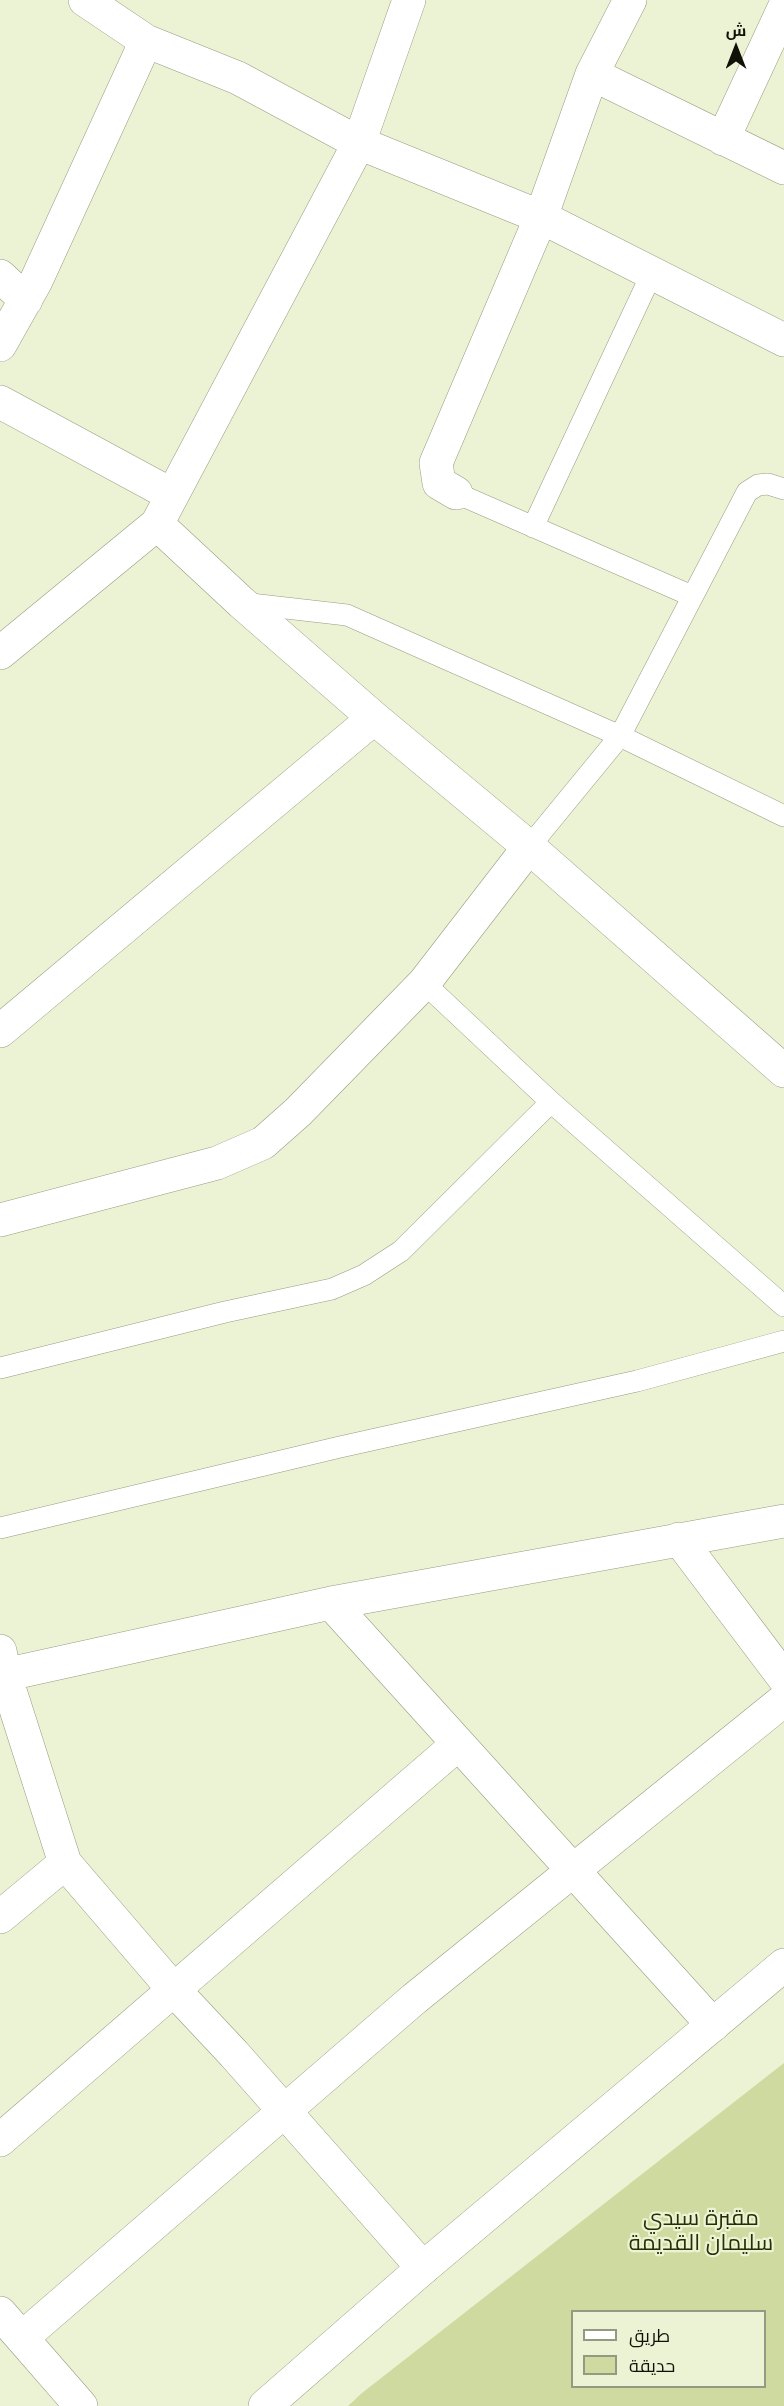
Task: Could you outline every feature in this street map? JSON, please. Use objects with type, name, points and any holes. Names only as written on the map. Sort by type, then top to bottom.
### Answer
[{"type":"street","points":[[85,0],[146,41],[238,78],[359,143],[541,217],[784,340]]},
{"type":"street","points":[[0,653],[156,524],[359,143],[410,0]]},
{"type":"street","points":[[456,493],[439,483],[436,463],[541,217],[592,74],[630,0]]},
{"type":"street","points":[[723,139],[784,9]]},
{"type":"street","points":[[0,345],[26,300],[146,41]]},
{"type":"street","points":[[592,74],[784,168]]},
{"type":"street","points":[[0,276],[26,300]]},
{"type":"street","points":[[0,402],[172,495]]},
{"type":"street","points":[[156,524],[242,603],[374,718],[529,847],[784,1071]]},
{"type":"street","points":[[0,1031],[374,718]]},
{"type":"street","points":[[0,1220],[217,1163],[262,1143],[298,1112],[424,983],[529,847]]},
{"type":"street","points":[[423,2268],[174,1990],[65,1863],[2,1667],[331,1603],[784,1521]]},
{"type":"street","points":[[679,1539],[784,1678]]},
{"type":"street","points":[[331,1603],[713,2025]]},
{"type":"street","points":[[23,2337],[283,2110],[573,1869],[784,1700]]},
{"type":"street","points":[[0,2140],[458,1744]]},
{"type":"street","points":[[0,1917],[65,1863]]},
{"type":"street","points":[[265,2406],[423,2268],[784,1965]]},
{"type":"street","points":[[0,2313],[81,2406]]},
{"type":"lane","points":[[533,527],[652,273]]},
{"type":"lane","points":[[529,847],[620,736],[747,492],[758,485],[768,484],[784,489]]},
{"type":"lane","points":[[456,493],[692,596]]},
{"type":"lane","points":[[242,603],[347,615],[620,736],[784,816]]},
{"type":"lane","points":[[424,983],[551,1102],[784,1306]]},
{"type":"lane","points":[[0,1368],[225,1312],[332,1289],[364,1275],[401,1251],[551,1102]]},
{"type":"lane","points":[[0,1528],[339,1447],[637,1381],[784,1341]]},
{"type":"green space","name":"مقبرة سيدي سليمان القديمة","points":[[784,2063],[784,2406],[348,2406],[362,2393]]}]
